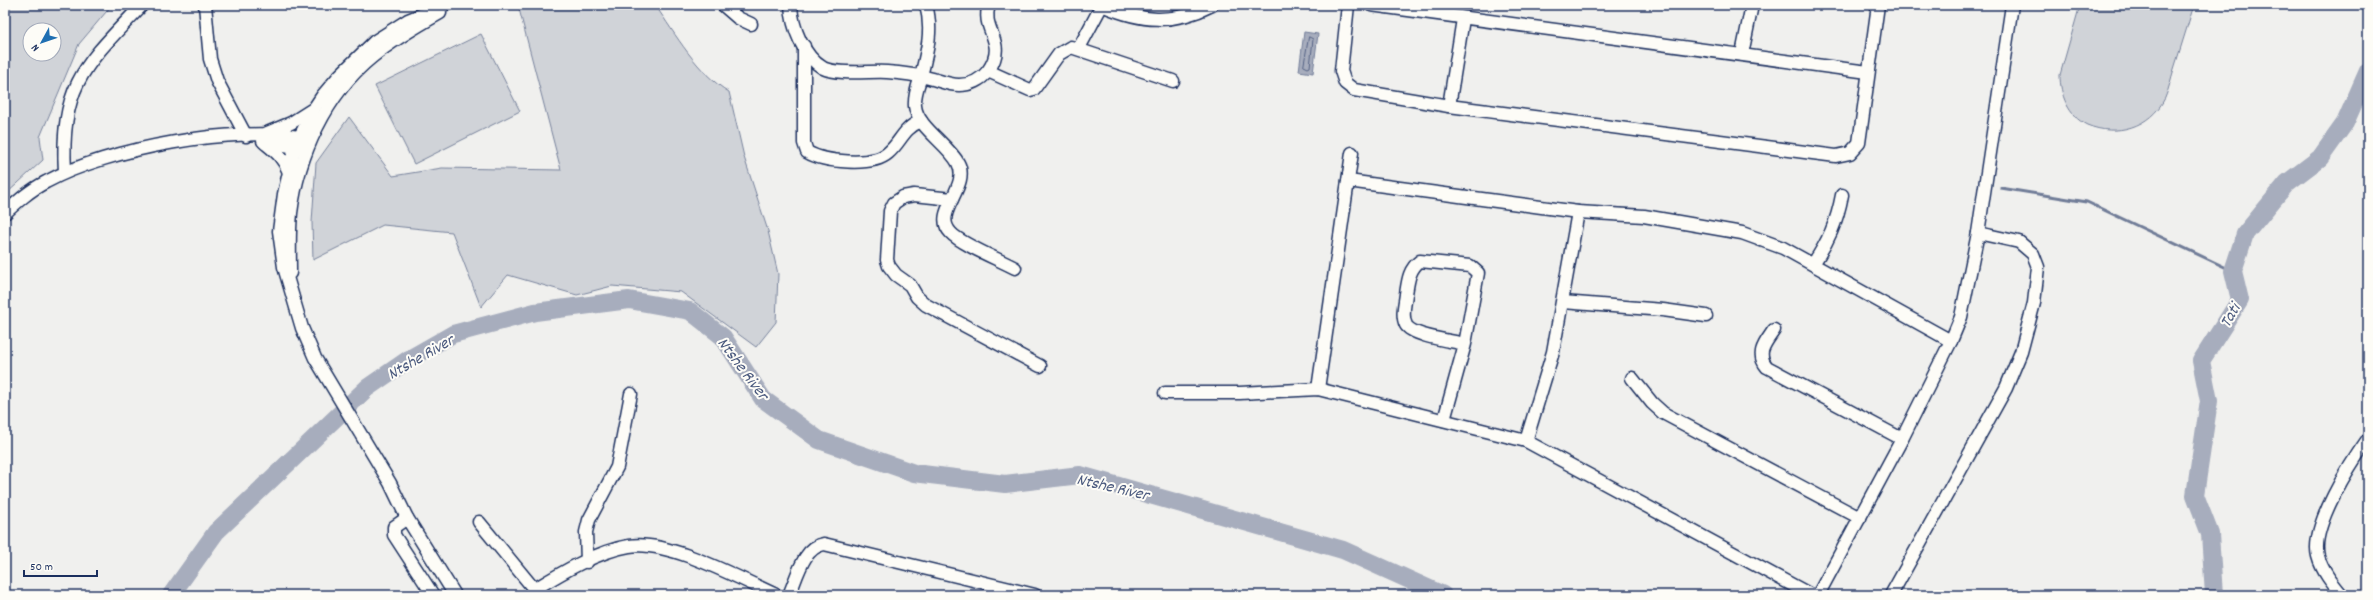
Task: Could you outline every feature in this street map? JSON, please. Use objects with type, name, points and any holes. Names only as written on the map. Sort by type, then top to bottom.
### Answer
[{"type":"street","points":[[65,172],[65,133],[73,91],[91,60],[142,5]]},
{"type":"street","points":[[205,5],[210,59],[217,82],[256,137],[278,152],[285,161],[289,172]]},
{"type":"street","points":[[445,5],[408,20],[375,40],[339,76],[314,107],[297,142],[289,172],[279,231],[282,260],[302,328],[325,377],[390,484],[407,518],[455,595]]},
{"type":"street","points":[[290,283],[291,215],[294,194],[310,144],[330,106],[341,90],[371,58],[408,32],[454,5]]},
{"type":"street","points":[[723,5],[738,18],[751,24]]},
{"type":"street","points":[[791,5],[795,32],[816,61],[824,68],[835,71],[888,72],[921,76],[957,85],[978,80],[988,71],[997,47],[986,18],[989,5]]},
{"type":"street","points":[[926,5],[930,19],[930,35],[915,101],[921,122],[952,154],[961,171],[958,188],[945,216],[948,230],[953,235],[1015,268]]},
{"type":"street","points":[[1079,48],[1102,5],[1121,14],[1143,19],[1174,18],[1196,13],[1212,5]]},
{"type":"street","points":[[1348,5],[1341,71],[1345,82],[1354,90],[1449,106],[1836,156],[1850,153],[1859,143],[1878,5]]},
{"type":"street","points":[[1371,5],[1463,19],[1742,54],[1868,72]]},
{"type":"street","points":[[1742,54],[1752,5]]},
{"type":"street","points":[[1818,595],[1902,439],[1951,342],[1967,296],[1978,233],[2012,5]]},
{"type":"street","points":[[1449,106],[1463,19]]},
{"type":"street","points":[[804,46],[804,143],[807,152],[824,159],[867,160],[888,153],[903,132],[911,126],[921,122]]},
{"type":"street","points":[[988,71],[1030,90],[1038,86],[1064,49],[1079,48],[1173,81]]},
{"type":"street","points":[[256,137],[291,123],[314,107]]},
{"type":"street","points":[[5,213],[21,198],[44,182],[65,172],[84,165],[166,144],[210,137],[256,137],[310,144]]},
{"type":"street","points":[[1318,389],[1352,153]]},
{"type":"street","points":[[1348,181],[1578,212],[1644,216],[1742,232],[1784,248],[1951,342]]},
{"type":"street","points":[[952,199],[914,195],[903,197],[894,203],[890,211],[888,225],[887,260],[892,271],[910,285],[926,305],[1040,366]]},
{"type":"street","points":[[1813,264],[1830,239],[1842,195]]},
{"type":"street","points":[[1526,441],[1553,352],[1578,212]]},
{"type":"street","points":[[1891,595],[2006,388],[2021,352],[2034,303],[2038,267],[2033,254],[2019,242],[1978,233]]},
{"type":"street","points":[[1444,420],[1465,344],[1478,273],[1470,266],[1420,261],[1412,268],[1408,280],[1403,314],[1406,325],[1415,332],[1465,344]]},
{"type":"street","points":[[1563,302],[1669,311],[1706,316]]},
{"type":"street","points":[[1774,330],[1761,352],[1761,358],[1767,367],[1902,439]]},
{"type":"street","points":[[1632,378],[1652,403],[1663,413],[1860,518]]},
{"type":"street","points":[[1165,393],[1240,394],[1318,389],[1526,441],[1811,595]]},
{"type":"street","points":[[587,562],[586,532],[589,520],[617,466],[631,394]]},
{"type":"street","points":[[2342,595],[2320,562],[2317,554],[2318,535],[2346,474],[2368,439]]},
{"type":"street","points":[[407,518],[394,527],[394,535],[433,595]]},
{"type":"street","points":[[479,522],[537,592],[558,574],[629,546],[657,547],[692,558],[776,595]]},
{"type":"street","points":[[789,595],[809,553],[818,545],[824,544],[1035,595]]},
{"type":"shaded area","points":[[5,5],[112,5],[79,44],[40,137],[43,160],[5,195]]},
{"type":"shaded area","points":[[518,5],[655,5],[679,41],[697,64],[717,84],[729,92],[744,157],[768,231],[778,274],[776,322],[756,347],[681,292],[612,286],[577,295],[508,275],[481,307],[452,232],[383,225],[313,260],[312,222],[316,163],[349,117],[393,176],[442,168],[561,170]]},
{"type":"shaded area","points":[[2080,5],[2194,5],[2165,98],[2151,117],[2141,123],[2120,130],[2098,129],[2080,121],[2066,104],[2060,82],[2060,75]]},
{"type":"shaded area","points":[[481,34],[520,111],[414,164],[375,86]]},
{"type":"water","points":[[1304,32],[1318,34],[1313,73],[1299,71]]},
{"type":"waterway","name":"Tati","points":[[2214,595],[2210,534],[2195,495],[2209,401],[2201,361],[2240,300],[2233,271],[2245,234],[2287,183],[2320,158],[2345,123],[2368,71]]},
{"type":"waterway","points":[[2001,188],[2087,202],[2233,271]]},
{"type":"waterway","name":"Ntshe River","points":[[171,595],[216,532],[367,388],[409,359],[453,334],[535,312],[629,300],[690,311],[723,337],[763,399],[819,440],[914,473],[1005,484],[1080,475],[1343,550],[1443,595]]}]
